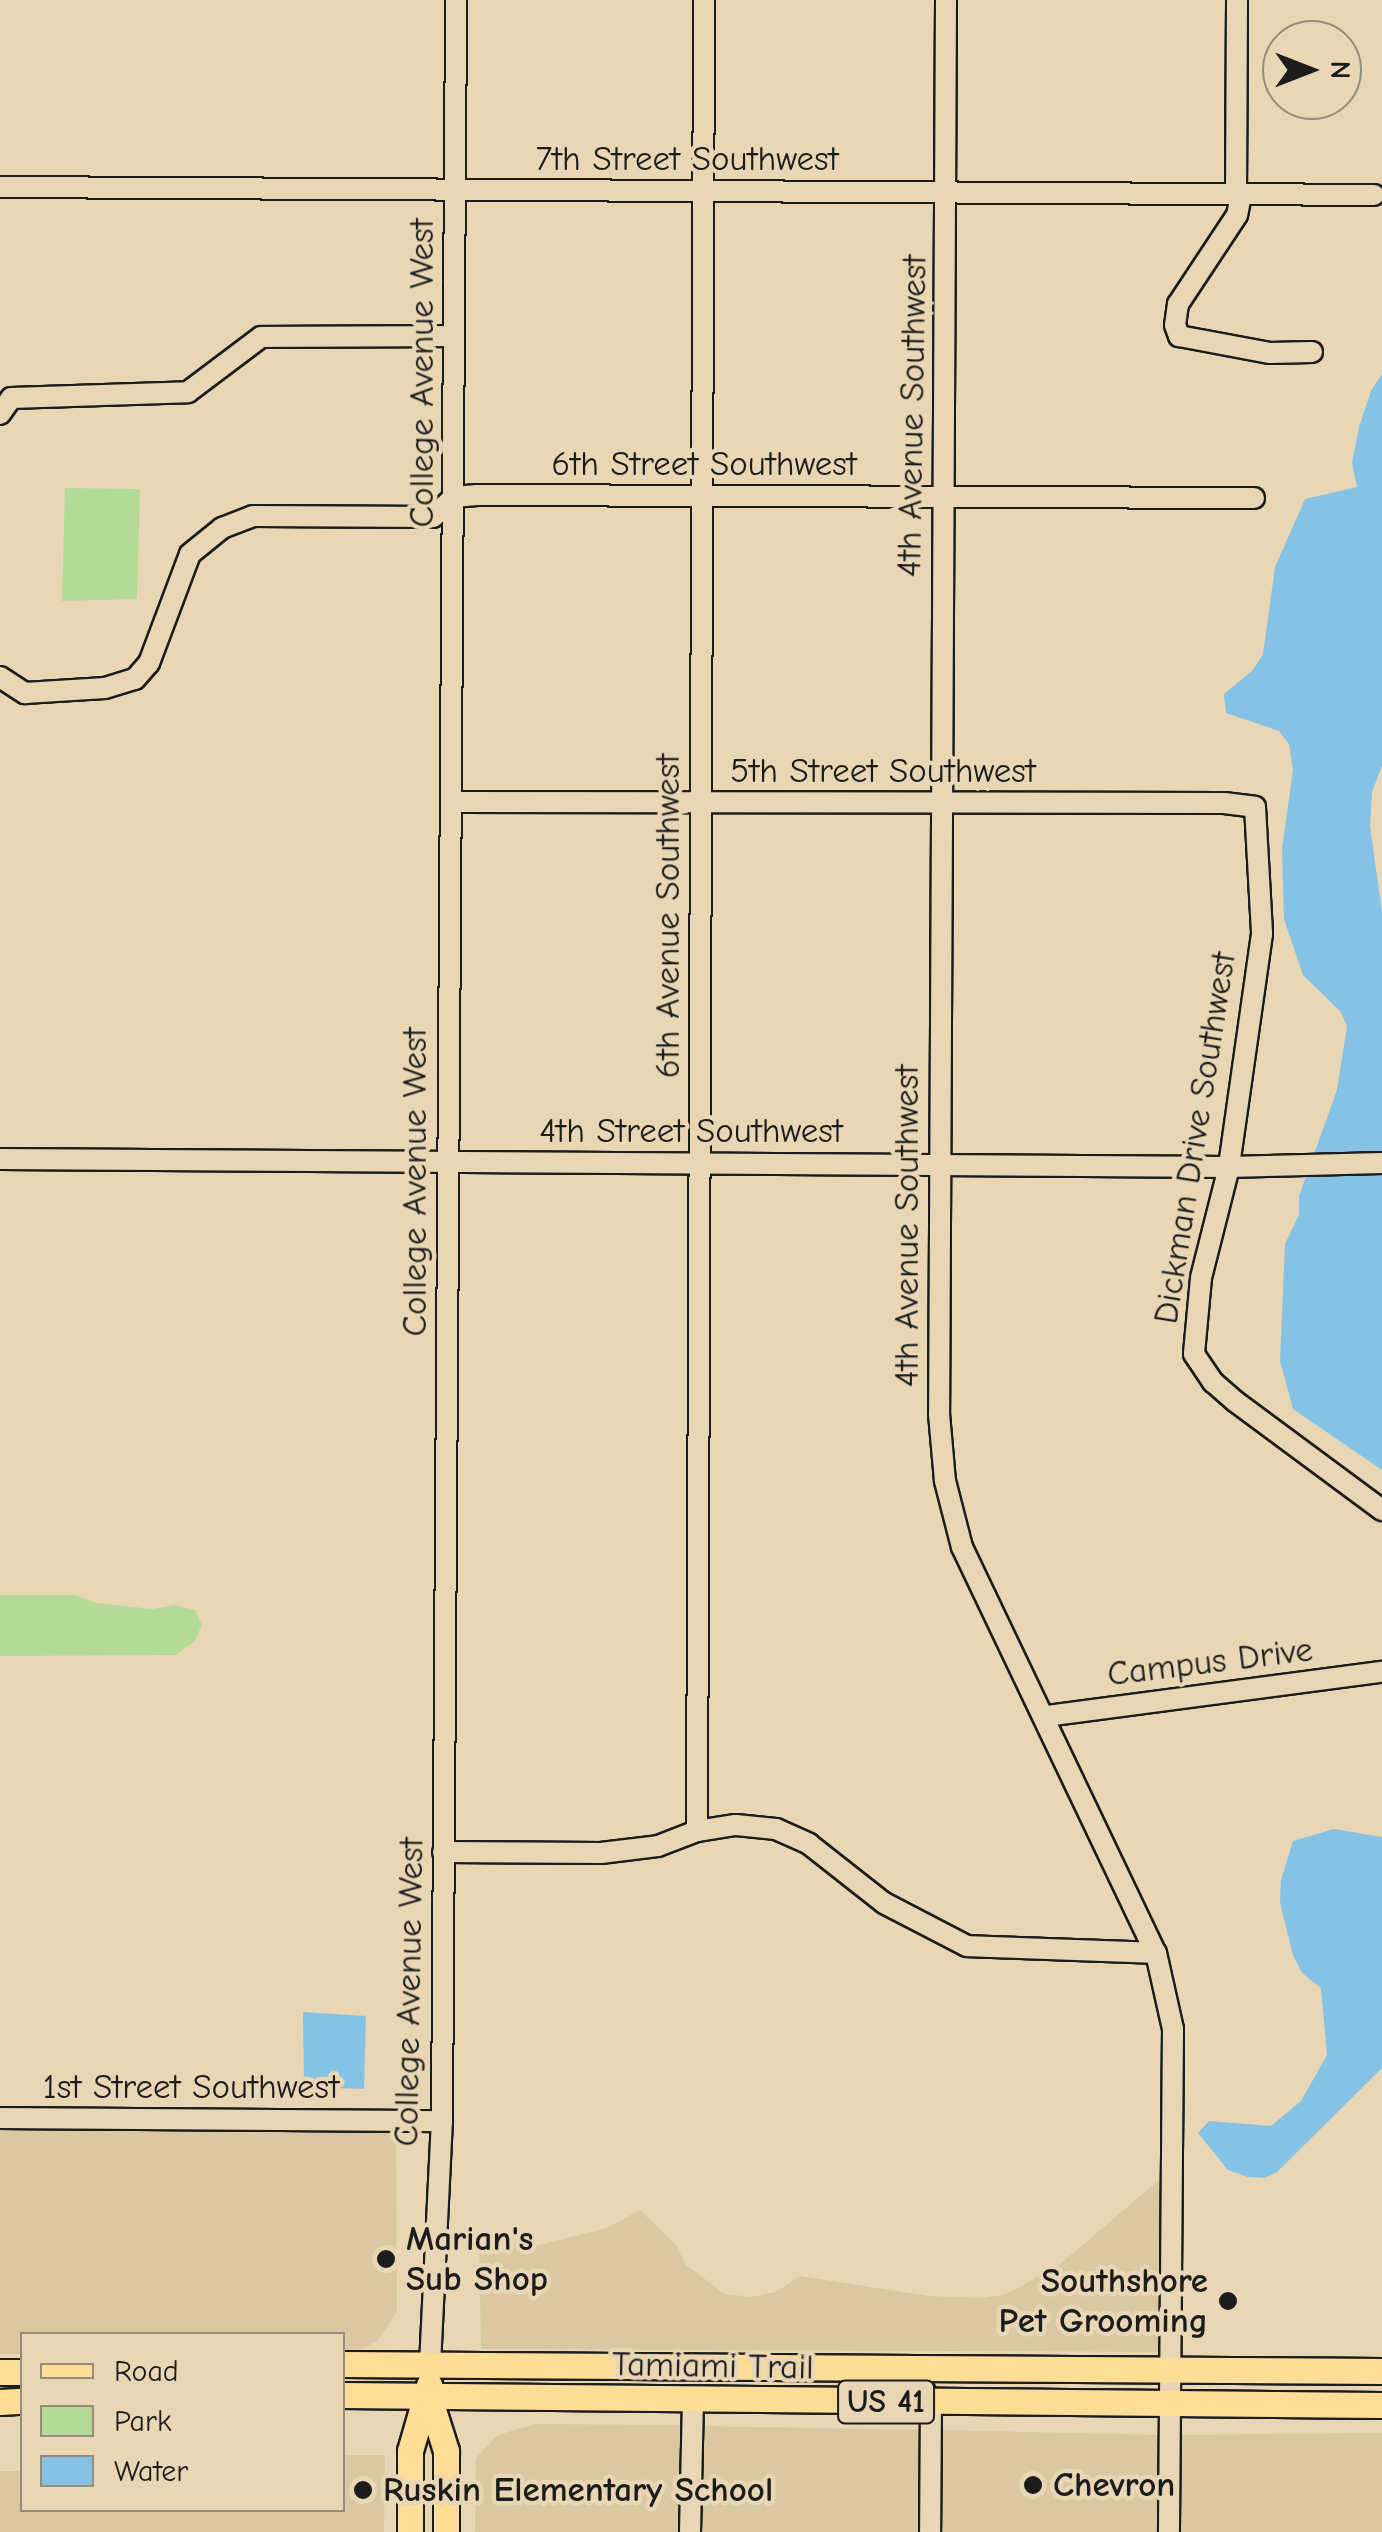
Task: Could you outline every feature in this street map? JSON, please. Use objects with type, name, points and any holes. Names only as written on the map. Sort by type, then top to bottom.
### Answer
[{"type":"main road","name":"Tamiami Trail","points":[[345,2364],[1382,2371]]},
{"type":"main road","points":[[410,2532],[410,2451],[429,2397],[430,2365]]},
{"type":"main road","points":[[692,2402],[696,2389],[730,2367]]},
{"type":"main road","name":"Tamiami Trail","points":[[345,2395],[692,2402],[1382,2406]]},
{"type":"main road","points":[[429,2397],[446,2452],[446,2532]]},
{"type":"street","name":"College Avenue West","points":[[430,2365],[442,2121],[456,0]]},
{"type":"street","name":"6th Avenue Southwest","points":[[697,1831],[704,0]]},
{"type":"street","name":"4th Avenue Southwest","points":[[946,0],[939,1414],[944,1481],[962,1547],[1156,1953],[1173,2028],[1169,2532]]},
{"type":"street","points":[[1237,0],[1237,215],[1178,304],[1174,325],[1178,336],[1270,353],[1312,352]]},
{"type":"street","name":"7th Street Southwest","points":[[0,187],[1374,194]]},
{"type":"street","points":[[0,414],[11,398],[188,392],[261,338],[454,336]]},
{"type":"street","points":[[0,677],[25,693],[105,688],[135,680],[149,663],[190,554],[222,528],[253,516],[433,516],[454,497]]},
{"type":"street","name":"6th Street Southwest","points":[[454,497],[1254,498]]},
{"type":"street","name":"5th Street Southwest","points":[[450,802],[1224,803],[1254,807]]},
{"type":"street","name":"Dickman Drive Southwest","points":[[1254,807],[1262,934],[1229,1167],[1201,1278],[1194,1354],[1212,1382],[1236,1402],[1382,1510]]},
{"type":"street","name":"4th Street Southwest","points":[[0,1159],[1229,1167],[1382,1163]]},
{"type":"street","name":"Campus Drive","points":[[1046,1716],[1382,1672]]},
{"type":"street","points":[[444,1852],[600,1854],[658,1846],[697,1831],[736,1826],[776,1829],[809,1844],[884,1903],[968,1946],[1156,1953]]},
{"type":"street","name":"1st Street Southwest","points":[[0,2118],[442,2121]]},
{"type":"street","points":[[910,2368],[931,2402],[930,2532]]},
{"type":"street","points":[[690,2532],[692,2402]]},
{"type":"shaded area","points":[[0,2126],[396,2129],[397,2312],[377,2341],[355,2353],[345,2353],[345,2332],[20,2332],[20,2354],[0,2354]]},
{"type":"shaded area","points":[[1158,2181],[1163,2181],[1161,2352],[481,2349],[479,2244],[539,2245],[607,2228],[640,2210],[676,2245],[686,2265],[725,2294],[751,2297],[776,2292],[800,2276],[928,2296],[984,2298],[1007,2294],[1059,2265]]},
{"type":"shaded area","points":[[536,2424],[683,2425],[681,2532],[475,2532],[476,2458],[498,2435]]},
{"type":"shaded area","points":[[701,2426],[922,2430],[921,2532],[700,2532]]},
{"type":"shaded area","points":[[940,2430],[1160,2435],[1160,2532],[939,2532]]},
{"type":"shaded area","points":[[1382,2433],[1382,2532],[1179,2532],[1179,2435]]},
{"type":"shaded area","name":"Ruskin Elementary School","points":[[345,2455],[385,2455],[384,2532],[0,2532],[0,2471],[20,2471],[20,2512],[345,2512]]},
{"type":"green space","points":[[65,488],[140,489],[137,599],[62,601]]},
{"type":"green space","points":[[0,1595],[75,1595],[96,1603],[152,1609],[175,1605],[195,1610],[202,1625],[194,1642],[175,1655],[0,1656]]},
{"type":"water","points":[[1382,374],[1382,766],[1372,792],[1370,826],[1382,912],[1382,1470],[1293,1409],[1280,1361],[1285,1244],[1299,1215],[1299,1196],[1337,1090],[1347,1026],[1340,1011],[1303,975],[1284,919],[1282,849],[1293,770],[1289,744],[1279,731],[1226,713],[1224,694],[1252,671],[1263,654],[1275,567],[1305,499],[1357,487],[1352,463],[1359,427],[1371,391]]},
{"type":"water","points":[[1334,1829],[1382,1837],[1382,2068],[1277,2172],[1265,2178],[1248,2177],[1228,2170],[1198,2133],[1209,2121],[1271,2126],[1301,2101],[1327,2055],[1321,1988],[1302,1973],[1293,1955],[1280,1903],[1281,1880],[1293,1841]]},
{"type":"water","points":[[303,2012],[366,2016],[364,2089],[304,2087]]},
{"type":"place","name":"Marian's Sub Shop","points":[[386,2259]]},
{"type":"place","name":"Southshore Pet Grooming","points":[[1228,2301]]},
{"type":"place","name":"Chevron","points":[[1033,2485]]},
{"type":"place","name":"Ruskin Elementary School","points":[[363,2490]]}]
